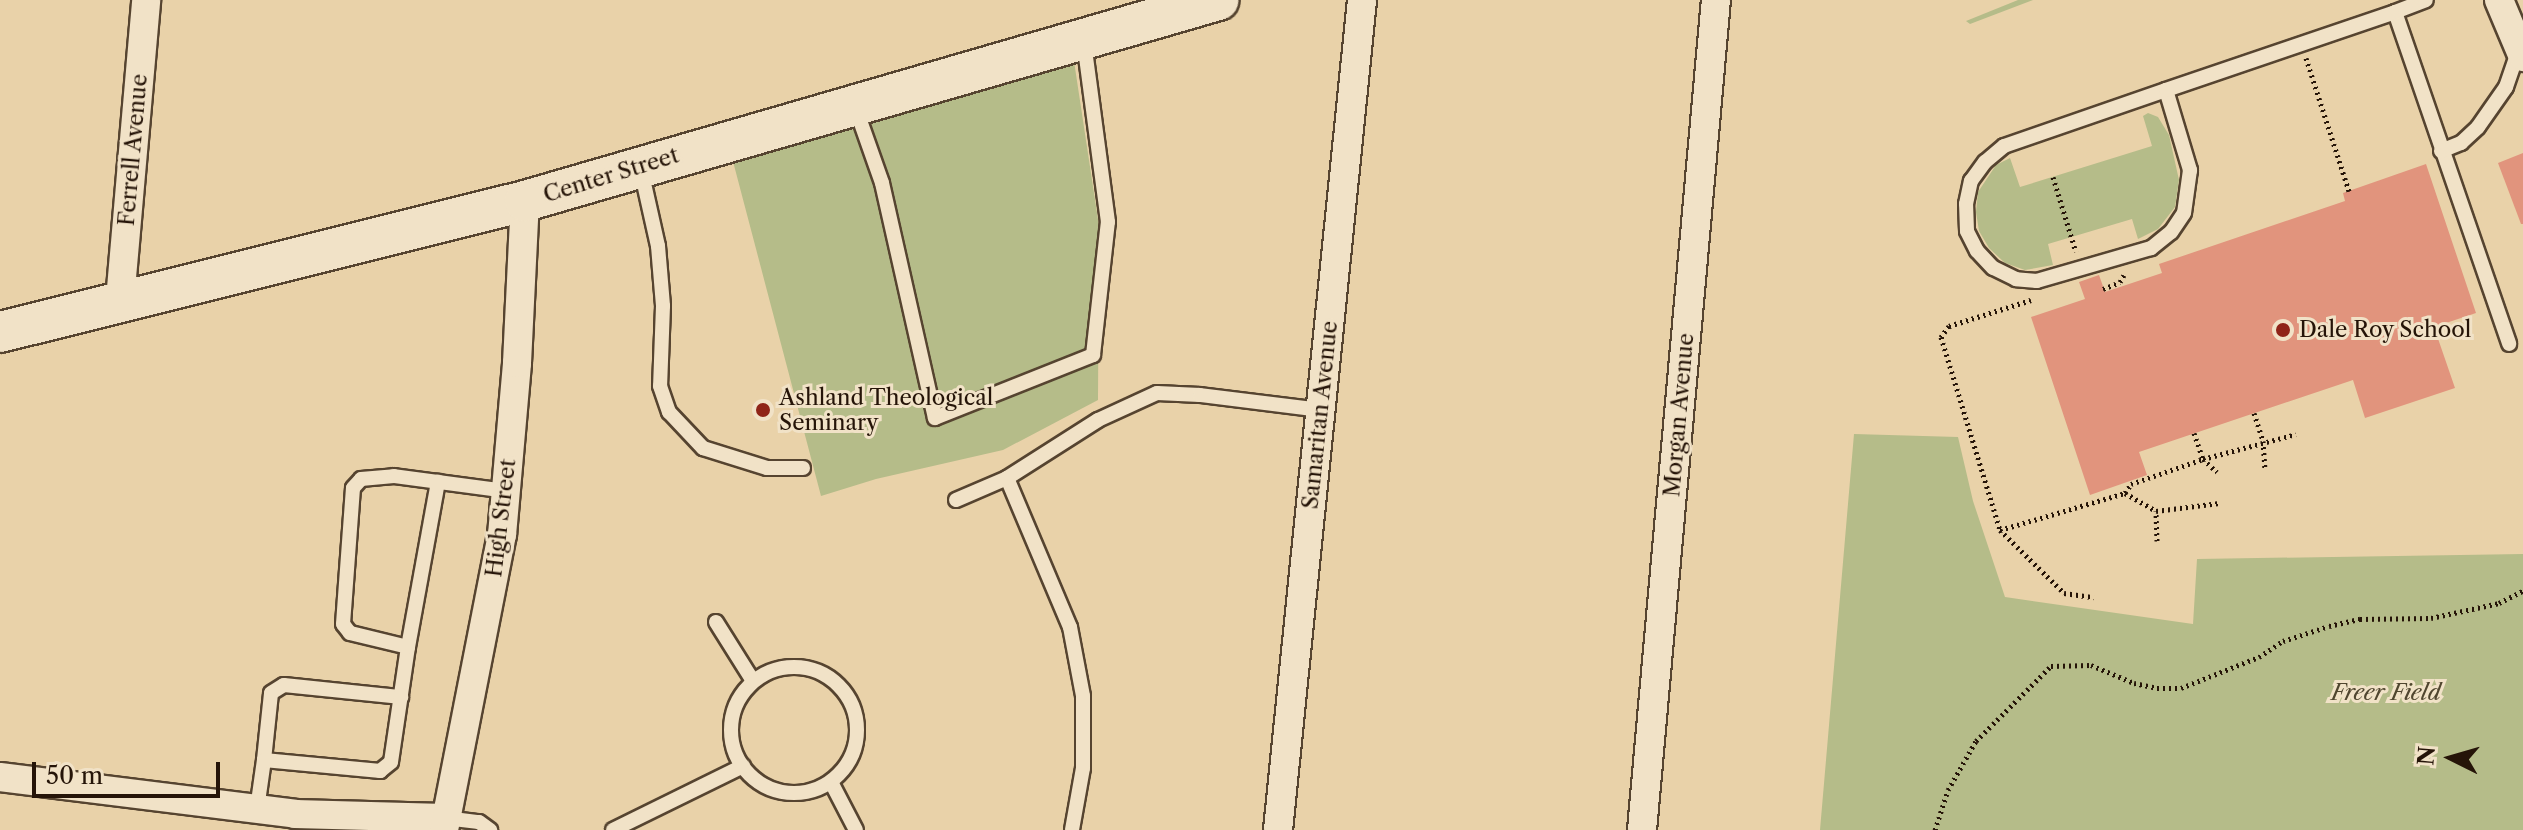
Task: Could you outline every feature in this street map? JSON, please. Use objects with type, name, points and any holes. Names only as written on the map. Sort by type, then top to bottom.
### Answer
[{"type":"main road","name":"Center Street","points":[[0,332],[525,201],[1083,39],[1168,8],[1218,0]]},
{"type":"street","name":"Ferrell Avenue","points":[[120,300],[146,0]]},
{"type":"street","name":"Samaritan Avenue","points":[[1278,830],[1362,0]]},
{"type":"street","name":"Morgan Avenue","points":[[1642,830],[1716,0]]},
{"type":"street","points":[[2499,0],[2520,54]]},
{"type":"street","name":"High Street","points":[[445,824],[502,535],[517,363],[525,201]]},
{"type":"street","points":[[0,777],[257,809],[445,824]]},
{"type":"lane","points":[[2166,90],[2190,170],[2184,213],[2171,232],[2151,248],[2037,281],[2016,279],[1993,268],[1977,251],[1967,231],[1966,204],[1971,181],[1985,162],[2004,146],[2426,0]]},
{"type":"lane","points":[[2395,12],[2509,344]]},
{"type":"lane","points":[[854,104],[882,183],[935,418],[1093,355],[1108,222],[1083,39]]},
{"type":"lane","points":[[2441,151],[2461,143],[2478,127],[2506,87],[2520,54]]},
{"type":"lane","points":[[640,166],[658,246],[663,306],[660,386],[669,412],[703,448],[767,468],[803,468]]},
{"type":"lane","points":[[956,500],[1007,478],[1098,420],[1157,393],[1200,395],[1320,410]]},
{"type":"lane","points":[[408,647],[350,633],[343,624],[353,488],[361,479],[394,476],[506,491]]},
{"type":"lane","points":[[1007,478],[1070,627],[1083,696],[1083,768],[1072,830]]},
{"type":"lane","points":[[264,760],[380,771],[391,762],[438,482]]},
{"type":"lane","points":[[716,622],[753,681]]},
{"type":"lane","points":[[788,666],[816,669],[833,679],[847,693],[854,708],[855,750],[845,769],[831,782],[806,792],[782,792],[762,785],[743,766],[732,739],[732,722],[740,697],[753,681],[770,671],[788,666]]},
{"type":"lane","points":[[257,809],[271,693],[284,685],[401,697]]},
{"type":"lane","points":[[613,830],[743,766]]},
{"type":"lane","points":[[831,782],[856,830]]},
{"type":"lane","points":[[445,824],[479,822],[490,830]]},
{"type":"path","points":[[2302,44],[2349,191]]},
{"type":"path","points":[[2053,177],[2080,268]]},
{"type":"path","points":[[2110,275],[2134,268]]},
{"type":"path","points":[[2103,289],[2120,282],[2124,271]]},
{"type":"path","points":[[2037,299],[1949,326],[1941,337],[2000,530],[2064,593],[2094,597]]},
{"type":"path","points":[[2254,413],[2263,441],[2265,468]]},
{"type":"path","points":[[2194,433],[2203,459],[2217,472]]},
{"type":"path","points":[[2000,530],[2125,493],[2131,484],[2203,459],[2296,434]]},
{"type":"path","points":[[2125,493],[2156,511],[2219,503]]},
{"type":"path","points":[[2156,511],[2157,541]]},
{"type":"path","points":[[1935,830],[1948,790],[1976,741],[2051,666],[2091,665],[2134,683],[2157,688],[2181,688],[2259,657],[2283,641],[2329,626],[2360,619],[2431,618],[2499,603],[2523,591]]},
{"type":"green space","points":[[2018,0],[2033,0],[1970,24],[1966,21]]},
{"type":"green space","points":[[1072,48],[1099,226],[1098,400],[1003,450],[876,479],[821,496],[730,150]]},
{"type":"green space","points":[[2148,113],[2158,117],[2169,135],[2179,180],[2175,207],[2158,229],[2138,239],[2132,219],[2048,244],[2053,265],[2025,270],[2005,263],[1989,248],[1979,231],[1976,212],[1978,192],[1996,165],[2010,158],[2020,187],[2152,146],[2143,116]]},
{"type":"green space","name":"Freer Field","points":[[1854,434],[1958,437],[1973,501],[2005,597],[2193,624],[2197,559],[2523,554],[2523,830],[1820,830]]},
{"type":"building","points":[[2523,153],[2523,224],[2521,224],[2498,163]]},
{"type":"building","name":"Dale Roy School","points":[[2426,164],[2476,313],[2434,327],[2455,388],[2365,418],[2353,380],[2139,452],[2147,475],[2090,495],[2031,317],[2085,299],[2079,282],[2099,275],[2105,292],[2162,273],[2159,264],[2345,201],[2343,193]]},
{"type":"place","name":"Dale Roy School","points":[[2283,330]]},
{"type":"place","name":"Ashland Theological Seminary","points":[[763,410]]}]
